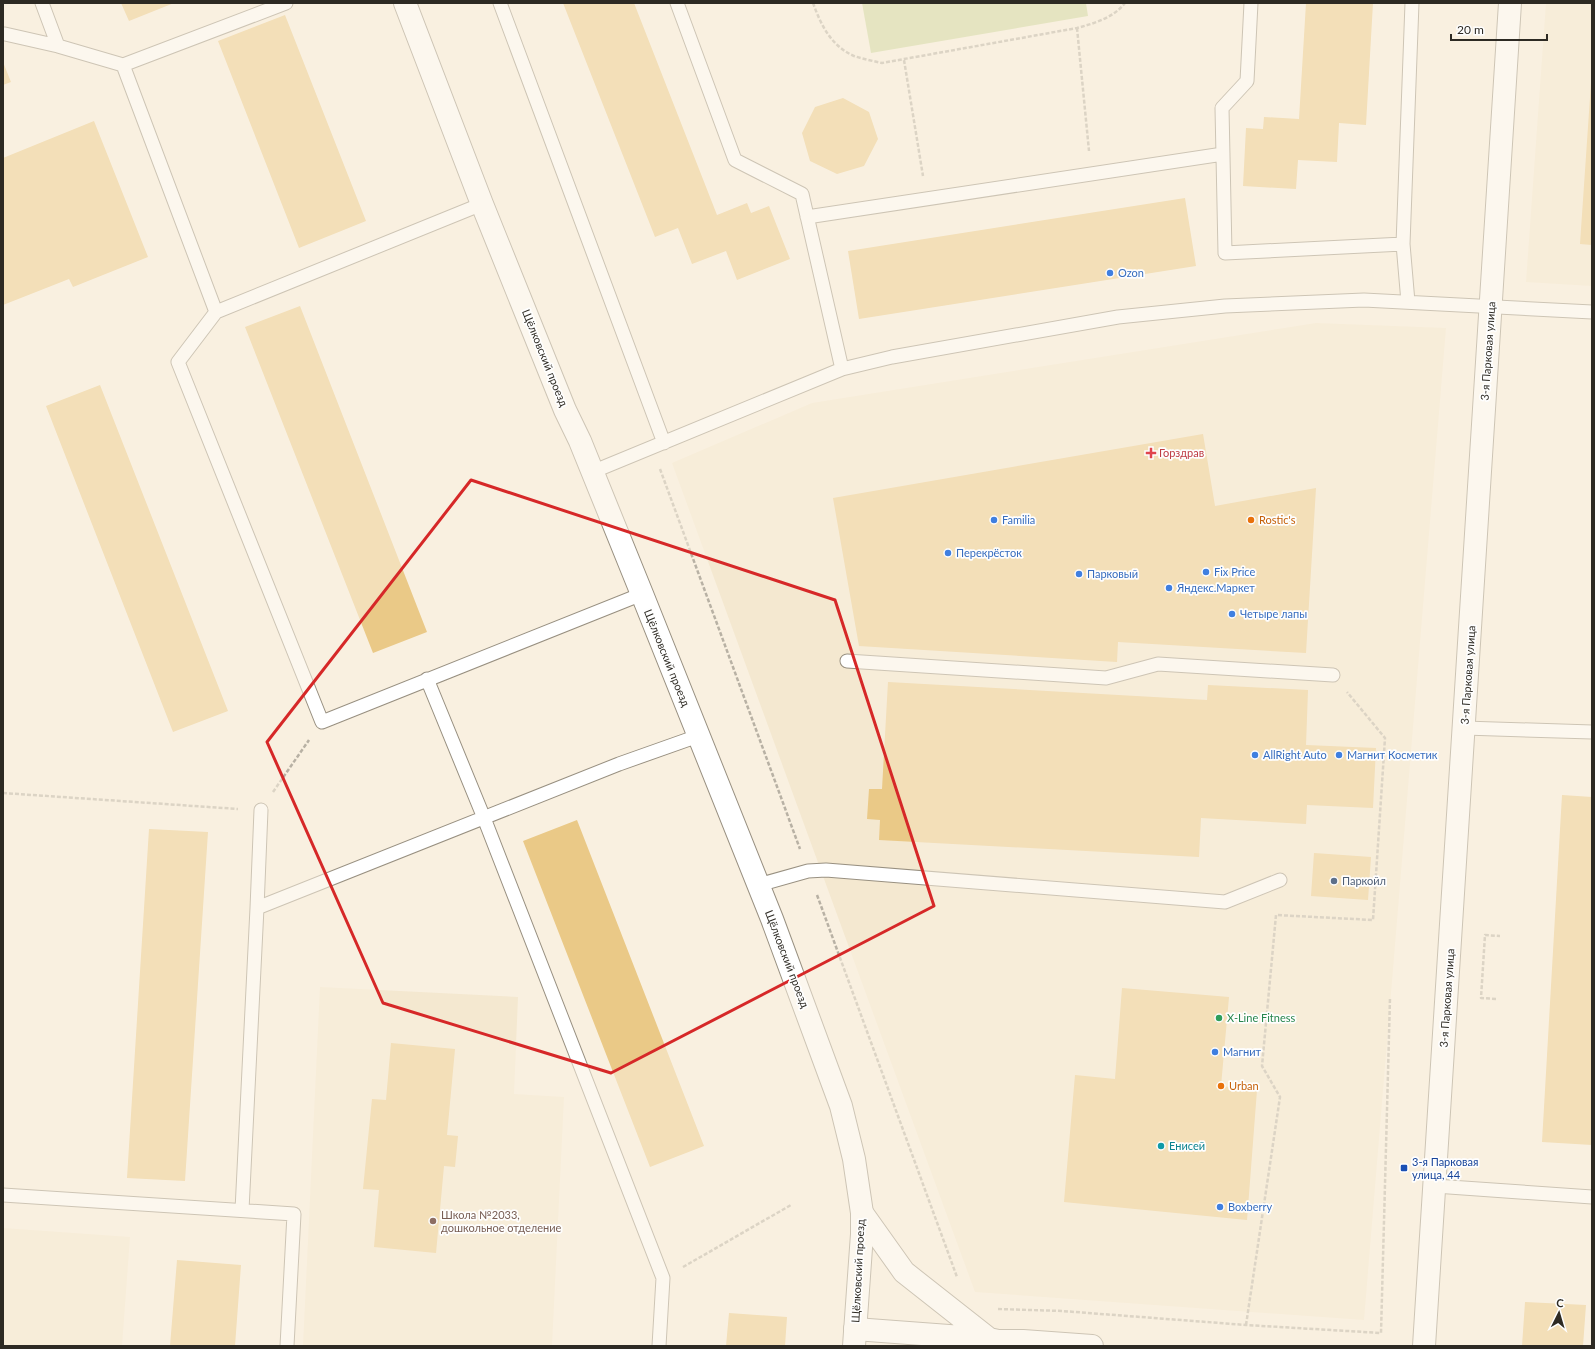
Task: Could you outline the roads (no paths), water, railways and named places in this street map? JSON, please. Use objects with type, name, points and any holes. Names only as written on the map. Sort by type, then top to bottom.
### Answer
[{"type":"street","name":"Щёлковский проезд","points":[[405,3],[482,204],[642,594],[758,885],[841,1106],[854,1159],[862,1213],[855,1338]]},
{"type":"street","name":"3-я Парковая улица","points":[[1424,1346],[1510,3]]},
{"type":"street","points":[[862,1213],[904,1272],[989,1339]]},
{"type":"street","points":[[855,1338],[989,1339],[998,1341],[1023,1341],[1092,1346]]},
{"type":"lane","points":[[42,3],[58,46]]},
{"type":"lane","points":[[3,34],[58,46],[123,65],[286,3]]},
{"type":"lane","points":[[500,3],[658,445]]},
{"type":"lane","points":[[677,3],[735,160],[802,194],[842,370]]},
{"type":"lane","points":[[1251,3],[1246,81],[1222,108],[1224,252],[1403,244]]},
{"type":"lane","points":[[1408,302],[1403,244],[1412,3]]},
{"type":"lane","points":[[123,65],[216,312]]},
{"type":"lane","points":[[807,217],[1223,154]]},
{"type":"lane","points":[[482,204],[216,312],[178,362],[322,722],[642,594]]},
{"type":"lane","points":[[592,472],[842,370],[892,357],[1118,317],[1225,306],[1364,300],[1592,312]]},
{"type":"lane","points":[[846,661],[1106,678],[1158,664],[1332,675]]},
{"type":"lane","points":[[427,679],[484,818],[663,1278],[659,1346]]},
{"type":"lane","points":[[1464,728],[1592,732]]},
{"type":"lane","points":[[257,908],[619,764],[698,736]]},
{"type":"lane","points":[[242,1210],[261,810]]},
{"type":"lane","points":[[758,885],[808,871],[826,870],[1225,902],[1280,880]]},
{"type":"lane","points":[[1435,1186],[1592,1197]]},
{"type":"lane","points":[[3,1195],[294,1214],[287,1346]]},
{"type":"place","name":"Ozon","points":[[1110,273]]},
{"type":"place","name":"Горздрав","points":[[1151,453]]},
{"type":"place","name":"Familia","points":[[994,520]]},
{"type":"place","name":"Rostic's","points":[[1251,520]]},
{"type":"place","name":"Перекрёсток","points":[[948,553]]},
{"type":"place","name":"Fix Price","points":[[1206,572]]},
{"type":"place","name":"Парковый","points":[[1079,574]]},
{"type":"place","name":"Яндекс.Маркет","points":[[1169,588]]},
{"type":"place","name":"Четыре лапы","points":[[1232,614]]},
{"type":"place","name":"AllRight Auto","points":[[1255,755]]},
{"type":"place","name":"Магнит Косметик","points":[[1339,755]]},
{"type":"place","name":"Паркойл","points":[[1334,881]]},
{"type":"place","name":"X-Line Fitness","points":[[1219,1018]]},
{"type":"place","name":"Магнит","points":[[1215,1052]]},
{"type":"place","name":"Urban","points":[[1221,1086]]},
{"type":"place","name":"Енисей","points":[[1161,1146]]},
{"type":"place","name":"3-я Парковая улица, 44","points":[[1404,1168]]},
{"type":"place","name":"Boxberry","points":[[1220,1207]]},
{"type":"place","name":"Школа №2033, дошкольное отделение","points":[[433,1221]]}]
